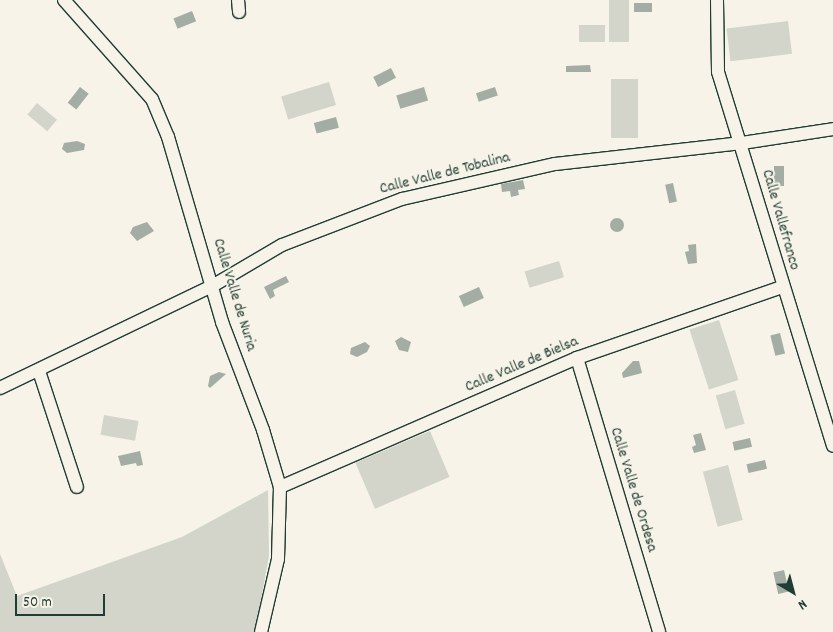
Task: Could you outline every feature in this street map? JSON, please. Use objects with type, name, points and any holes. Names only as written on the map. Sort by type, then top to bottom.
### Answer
[{"type":"street","name":"Calle Valle de Nuria","points":[[64,0],[152,99],[168,138],[214,285],[222,322],[263,430],[280,487],[278,558],[261,632]]},
{"type":"street","name":"Calle Vallefranco","points":[[717,0],[718,72],[742,143],[782,287],[833,446]]},
{"type":"street","name":"Calle Valle de Tobalina","points":[[0,388],[39,371],[214,285],[282,245],[402,199],[555,164],[742,143],[833,129]]},
{"type":"street","name":"Calle Valle de Bielsa","points":[[280,487],[577,358],[782,287]]},
{"type":"street","name":"Calle Valle de Ordesa","points":[[577,358],[659,632]]},
{"type":"street","points":[[39,371],[77,487]]},
{"type":"shaded area","points":[[609,0],[629,0],[629,42],[609,42]]},
{"type":"shaded area","points":[[634,3],[652,3],[652,12],[634,12]]},
{"type":"shaded area","points":[[192,11],[196,21],[178,29],[173,18]]},
{"type":"shaded area","points":[[788,21],[792,54],[730,61],[726,29]]},
{"type":"shaded area","points":[[579,25],[605,25],[605,42],[579,42]]},
{"type":"shaded area","points":[[590,65],[591,72],[566,72],[566,66]]},
{"type":"shaded area","points":[[391,68],[396,78],[378,87],[373,77]]},
{"type":"shaded area","points":[[611,79],[638,79],[638,138],[611,138]]},
{"type":"shaded area","points":[[329,82],[336,105],[288,120],[281,97]]},
{"type":"shaded area","points":[[80,87],[89,94],[76,110],[68,103]]},
{"type":"shaded area","points":[[424,87],[428,100],[400,109],[396,95]]},
{"type":"shaded area","points":[[495,87],[498,96],[479,102],[476,93]]},
{"type":"shaded area","points":[[37,103],[57,120],[47,131],[27,114]]},
{"type":"shaded area","points":[[336,117],[339,128],[317,134],[314,123]]},
{"type":"shaded area","points":[[77,141],[85,144],[84,150],[67,153],[62,149],[64,143]]},
{"type":"shaded area","points":[[774,166],[784,166],[784,186],[774,186]]},
{"type":"shaded area","points":[[523,180],[525,189],[518,190],[519,195],[511,197],[510,191],[502,192],[501,184]]},
{"type":"shaded area","points":[[673,183],[677,202],[669,203],[665,185]]},
{"type":"shaded area","points":[[614,218],[620,218],[624,225],[620,232],[614,232],[610,228],[610,222]]},
{"type":"shaded area","points":[[147,222],[154,231],[137,241],[130,233],[133,227]]},
{"type":"shaded area","points":[[696,244],[697,263],[688,264],[685,252],[689,251],[688,245]]},
{"type":"shaded area","points":[[559,261],[564,277],[530,288],[525,272]]},
{"type":"shaded area","points":[[286,276],[289,282],[273,290],[275,296],[270,299],[264,287]]},
{"type":"shaded area","points":[[479,287],[484,298],[464,307],[459,296]]},
{"type":"shaded area","points":[[719,320],[738,380],[709,389],[690,330]]},
{"type":"shaded area","points":[[780,333],[785,353],[775,356],[770,335]]},
{"type":"shaded area","points":[[401,337],[411,342],[408,352],[399,350],[395,341]]},
{"type":"shaded area","points":[[365,342],[370,346],[367,352],[357,357],[350,354],[351,348]]},
{"type":"shaded area","points":[[633,361],[639,361],[642,373],[623,378],[622,373]]},
{"type":"shaded area","points":[[219,372],[226,374],[210,388],[208,386],[210,376]]},
{"type":"shaded area","points":[[735,390],[745,424],[725,429],[716,396]]},
{"type":"shaded area","points":[[104,415],[138,421],[135,441],[101,435]]},
{"type":"shaded area","points":[[430,431],[450,477],[375,509],[355,463]]},
{"type":"shaded area","points":[[701,433],[706,450],[694,453],[692,447],[696,445],[693,435]]},
{"type":"shaded area","points":[[750,438],[752,447],[734,451],[732,442]]},
{"type":"shaded area","points":[[140,451],[143,465],[137,466],[136,463],[121,466],[118,456]]},
{"type":"shaded area","points":[[765,460],[767,469],[749,473],[746,464]]},
{"type":"shaded area","points":[[728,465],[743,520],[718,527],[703,472]]},
{"type":"shaded area","points":[[268,490],[269,556],[255,632],[0,632],[0,554],[17,596],[182,537]]},
{"type":"shaded area","points":[[784,570],[789,591],[778,594],[773,572]]}]
